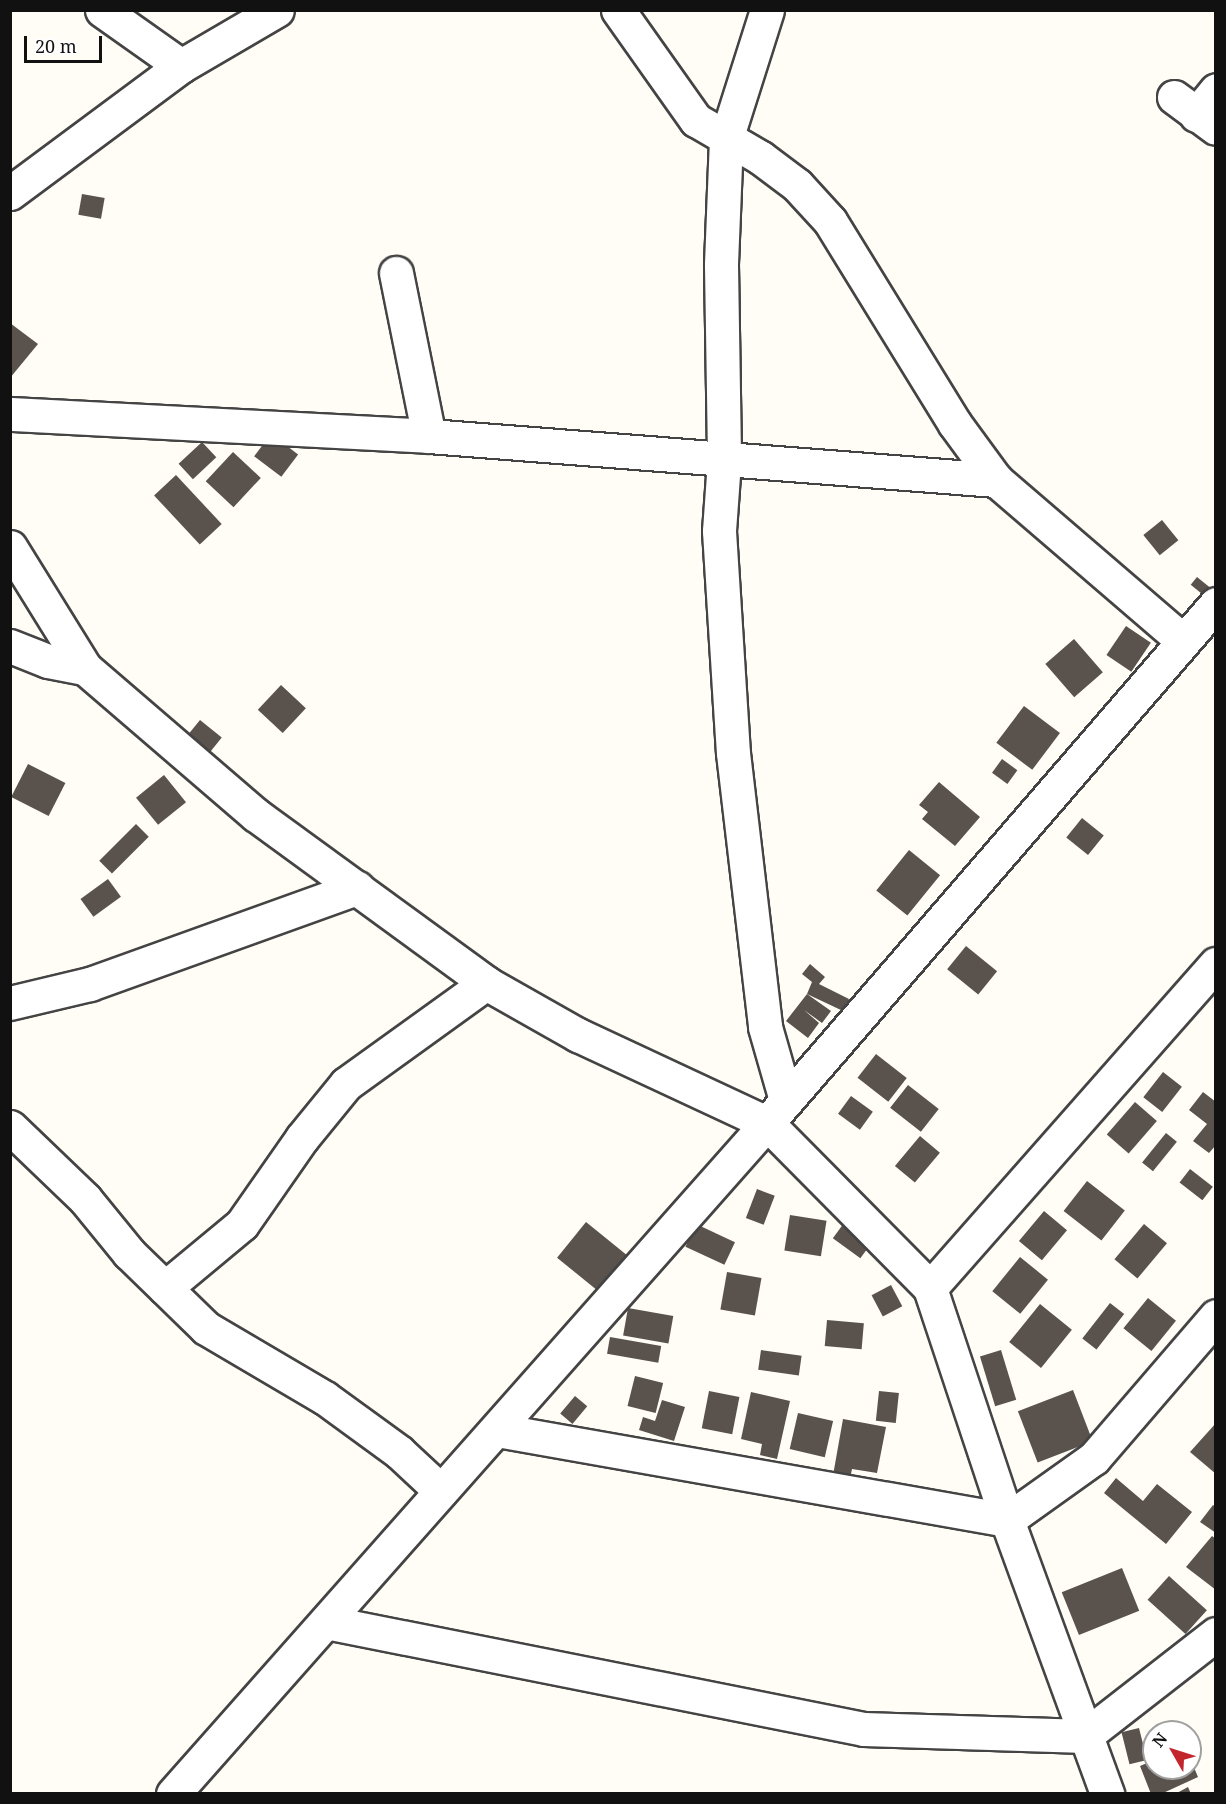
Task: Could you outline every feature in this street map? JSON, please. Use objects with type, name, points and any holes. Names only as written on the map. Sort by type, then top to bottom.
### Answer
[{"type":"street","points":[[102,10],[181,66]]},
{"type":"street","points":[[10,194],[181,66],[278,10]]},
{"type":"street","points":[[618,10],[696,120],[760,158],[797,185],[830,221],[955,424],[996,480],[1183,641]]},
{"type":"street","points":[[767,10],[726,139],[722,265],[724,461],[719,531],[733,753],[777,1112]]},
{"type":"street","points":[[396,273],[429,436]]},
{"type":"street","points":[[10,414],[429,436],[724,461],[996,480]]},
{"type":"street","points":[[10,547],[86,668],[256,815],[486,983],[578,1035],[777,1112],[930,1287],[1007,1520],[1107,1794]]},
{"type":"street","points":[[173,1794],[777,1112],[1215,604]]},
{"type":"street","points":[[10,646],[48,661],[86,668]]},
{"type":"street","points":[[10,1003],[90,984],[357,888]]},
{"type":"street","points":[[930,1287],[1215,964]]},
{"type":"street","points":[[165,1288],[242,1224],[302,1138],[346,1084],[486,983]]},
{"type":"street","points":[[10,1127],[85,1199],[165,1288],[206,1328],[326,1398],[399,1452],[441,1491]]},
{"type":"street","points":[[497,1430],[1007,1520],[1094,1458],[1215,1316]]},
{"type":"street","points":[[326,1622],[864,1729],[1085,1736],[1215,1634]]},
{"type":"building","points":[[82,194],[105,198],[101,219],[78,215]]},
{"type":"building","points":[[10,323],[38,344],[10,378]]},
{"type":"building","points":[[271,434],[298,454],[281,477],[254,456]]},
{"type":"building","points":[[202,442],[216,457],[193,479],[179,464]]},
{"type":"building","points":[[233,452],[261,478],[234,507],[206,481]]},
{"type":"building","points":[[176,475],[222,524],[200,544],[154,495]]},
{"type":"building","points":[[1162,520],[1178,540],[1160,555],[1143,535]]},
{"type":"building","points":[[1197,577],[1213,590],[1207,598],[1191,585]]},
{"type":"building","points":[[1126,626],[1151,643],[1131,672],[1106,655]]},
{"type":"building","points":[[1074,639],[1103,672],[1074,697],[1045,664]]},
{"type":"building","points":[[281,685],[306,708],[283,733],[258,710]]},
{"type":"building","points":[[1024,706],[1060,733],[1032,770],[996,743]]},
{"type":"building","points":[[200,720],[222,738],[208,755],[186,737]]},
{"type":"building","points":[[1002,759],[1017,770],[1007,784],[992,773]]},
{"type":"building","points":[[28,764],[65,783],[49,816],[11,797]]},
{"type":"building","points":[[164,775],[186,802],[158,825],[136,798]]},
{"type":"building","points":[[939,782],[980,817],[955,846],[922,819],[928,812],[919,805]]},
{"type":"building","points":[[1082,818],[1104,836],[1088,855],[1066,837]]},
{"type":"building","points":[[136,824],[149,837],[112,873],[99,861]]},
{"type":"building","points":[[909,850],[940,875],[907,916],[876,890]]},
{"type":"building","points":[[108,879],[121,897],[93,917],[80,899]]},
{"type":"building","points":[[966,946],[997,971],[978,994],[947,969]]},
{"type":"building","points":[[810,964],[825,977],[819,984],[849,999],[843,1011],[807,994],[812,982],[802,974]]},
{"type":"building","points":[[807,994],[831,1011],[822,1023],[804,1010],[819,1023],[808,1038],[786,1021]]},
{"type":"building","points":[[876,1054],[907,1078],[888,1102],[858,1078]]},
{"type":"building","points":[[1163,1072],[1182,1087],[1162,1112],[1143,1097]]},
{"type":"building","points":[[908,1085],[939,1109],[921,1132],[890,1108]]},
{"type":"building","points":[[1203,1092],[1216,1102],[1216,1145],[1209,1153],[1193,1141],[1207,1124],[1189,1110]]},
{"type":"building","points":[[851,1096],[873,1112],[860,1130],[838,1114]]},
{"type":"building","points":[[1135,1102],[1157,1121],[1129,1153],[1107,1134]]},
{"type":"building","points":[[1166,1133],[1177,1142],[1153,1171],[1142,1163]]},
{"type":"building","points":[[920,1136],[940,1153],[915,1183],[895,1166]]},
{"type":"building","points":[[1190,1169],[1213,1187],[1202,1200],[1180,1182]]},
{"type":"building","points":[[1087,1181],[1125,1211],[1101,1240],[1064,1211]]},
{"type":"building","points":[[757,1189],[775,1196],[764,1225],[746,1218]]},
{"type":"building","points":[[1044,1211],[1067,1230],[1042,1260],[1019,1241]]},
{"type":"building","points":[[790,1215],[827,1221],[821,1256],[784,1251]]},
{"type":"building","points":[[586,1222],[628,1256],[599,1292],[557,1258]]},
{"type":"building","points":[[844,1223],[872,1243],[860,1258],[833,1238]]},
{"type":"building","points":[[696,1224],[735,1242],[724,1265],[685,1247]]},
{"type":"building","points":[[1144,1224],[1167,1243],[1137,1279],[1114,1259]]},
{"type":"building","points":[[1020,1257],[1048,1280],[1020,1314],[992,1291]]},
{"type":"building","points":[[727,1272],[761,1278],[755,1316],[720,1309]]},
{"type":"building","points":[[891,1285],[902,1306],[883,1317],[872,1295]]},
{"type":"building","points":[[1148,1298],[1176,1321],[1151,1351],[1123,1328]]},
{"type":"building","points":[[1110,1303],[1124,1314],[1096,1350],[1082,1338]]},
{"type":"building","points":[[1040,1304],[1072,1330],[1041,1368],[1009,1342]]},
{"type":"building","points":[[628,1308],[673,1316],[668,1344],[623,1336]]},
{"type":"building","points":[[827,1320],[864,1323],[862,1349],[825,1346]]},
{"type":"building","points":[[610,1337],[661,1346],[658,1363],[607,1354]]},
{"type":"building","points":[[761,1350],[802,1356],[799,1376],[758,1370]]},
{"type":"building","points":[[1001,1350],[1016,1400],[995,1406],[980,1356]]},
{"type":"building","points":[[635,1376],[663,1383],[656,1413],[628,1406]]},
{"type":"building","points":[[1073,1390],[1093,1441],[1038,1462],[1018,1411]]},
{"type":"building","points":[[709,1391],[739,1397],[732,1434],[702,1428]]},
{"type":"building","points":[[879,1391],[899,1393],[896,1423],[876,1421]]},
{"type":"building","points":[[751,1392],[790,1401],[777,1459],[760,1455],[762,1444],[741,1439]]},
{"type":"building","points":[[575,1396],[587,1406],[572,1424],[560,1414]]},
{"type":"building","points":[[662,1400],[685,1407],[674,1441],[639,1430],[643,1417],[655,1421]]},
{"type":"building","points":[[798,1413],[833,1421],[825,1457],[790,1449]]},
{"type":"building","points":[[843,1419],[886,1427],[877,1473],[852,1469],[849,1484],[832,1481]]},
{"type":"building","points":[[1216,1423],[1216,1474],[1190,1452]]},
{"type":"building","points":[[1116,1478],[1143,1501],[1157,1484],[1192,1512],[1166,1544],[1104,1493]]},
{"type":"building","points":[[1213,1505],[1216,1507],[1216,1533],[1200,1522]]},
{"type":"building","points":[[1212,1536],[1216,1539],[1216,1590],[1186,1567]]},
{"type":"building","points":[[1122,1568],[1139,1611],[1079,1635],[1062,1592]]},
{"type":"building","points":[[1169,1576],[1207,1610],[1185,1634],[1148,1600]]},
{"type":"building","points":[[1139,1728],[1142,1740],[1142,1761],[1130,1764],[1122,1732]]},
{"type":"building","points":[[1146,1780],[1191,1780],[1161,1794],[1151,1794]]},
{"type":"building","points":[[1188,1787],[1191,1794],[1175,1794]]}]
